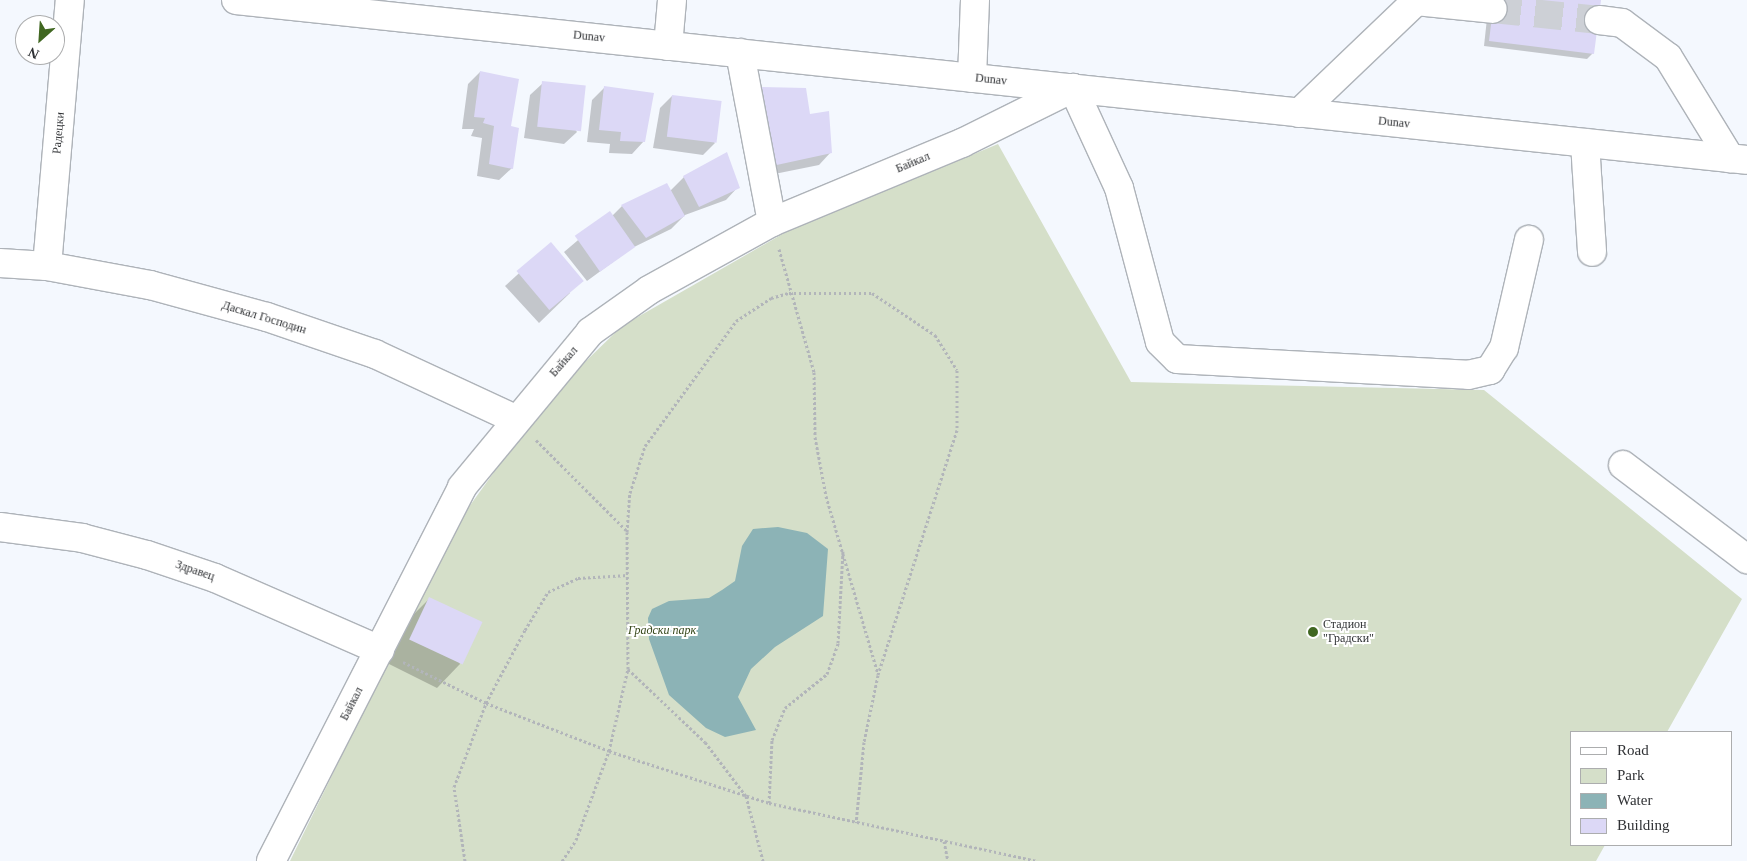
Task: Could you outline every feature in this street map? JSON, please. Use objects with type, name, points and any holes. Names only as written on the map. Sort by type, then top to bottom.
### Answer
[{"type":"street","name":"Радецки","points":[[47,266],[70,0]]},
{"type":"street","name":"Dunav","points":[[236,0],[331,5],[740,54],[1739,159]]},
{"type":"street","points":[[668,46],[672,0]]},
{"type":"street","points":[[972,78],[975,0]]},
{"type":"street","points":[[1299,113],[1416,1],[1493,9]]},
{"type":"street","points":[[1599,20],[1622,23],[1668,57],[1739,159]]},
{"type":"street","points":[[740,54],[772,222]]},
{"type":"street","points":[[1072,88],[1119,188],[1160,342],[1177,358],[1468,375],[1490,370],[1504,348],[1529,240]]},
{"type":"street","name":"Байкал","points":[[271,861],[380,650],[440,523],[462,487],[515,419],[590,332],[649,290],[772,222],[962,143],[1072,88]]},
{"type":"street","points":[[1585,143],[1592,252]]},
{"type":"street","name":"Даскал Господин","points":[[0,263],[47,266],[150,285],[267,317],[375,354],[515,419]]},
{"type":"street","points":[[1623,465],[1747,559]]},
{"type":"street","name":"Здравец","points":[[0,527],[82,538],[156,558],[266,598],[380,650]]},
{"type":"path","points":[[772,222],[789,293],[814,372],[815,437],[826,496],[843,547],[878,675]]},
{"type":"path","points":[[562,861],[576,840],[609,751],[628,669],[627,532],[630,493],[645,446],[666,412],[736,321],[770,298],[789,293],[872,294],[935,336],[957,370],[957,430],[878,675],[864,742],[856,823]]},
{"type":"path","points":[[515,419],[627,532]]},
{"type":"path","points":[[769,803],[772,740],[785,708],[827,674],[838,643],[843,547]]},
{"type":"path","points":[[465,861],[454,788],[486,704],[548,592],[578,578],[628,574]]},
{"type":"path","points":[[380,650],[486,704],[609,751],[746,796],[856,823],[1037,861]]},
{"type":"path","points":[[628,669],[705,742],[746,796],[763,861]]},
{"type":"path","points":[[944,841],[948,861]]},
{"type":"green space","name":"Градски парк","points":[[998,144],[1131,382],[1484,390],[1742,599],[1668,731],[1570,731],[1570,846],[1604,846],[1596,861],[290,861],[453,529],[546,400],[622,326],[786,232]]},
{"type":"water","points":[[778,527],[807,533],[828,549],[823,616],[775,647],[751,669],[738,697],[756,730],[725,737],[706,728],[669,695],[649,639],[648,618],[652,609],[669,601],[709,598],[735,581],[742,546],[753,529]]},
{"type":"building","points":[[1494,0],[1601,0],[1594,54],[1489,41]]},
{"type":"building","points":[[480,71],[519,79],[511,126],[519,128],[513,169],[489,164],[494,126],[483,123],[485,118],[474,117]]},
{"type":"building","points":[[542,81],[586,86],[581,131],[537,127]]},
{"type":"building","points":[[604,86],[654,93],[645,142],[620,141],[621,132],[599,130]]},
{"type":"building","points":[[762,87],[806,88],[810,114],[829,111],[832,153],[772,166]]},
{"type":"building","points":[[672,95],[722,101],[717,143],[667,137]]},
{"type":"building","points":[[727,152],[740,188],[699,207],[683,176]]},
{"type":"building","points":[[667,183],[685,216],[646,238],[621,205]]},
{"type":"building","points":[[610,211],[635,247],[600,272],[575,236]]},
{"type":"building","points":[[551,242],[584,281],[549,310],[517,271]]},
{"type":"building","points":[[429,597],[482,622],[463,665],[409,640]]},
{"type":"tunnel","points":[[1493,9],[1599,20]]},
{"type":"place","name":"Стадион \"Градски\"","points":[[1313,632]]}]
